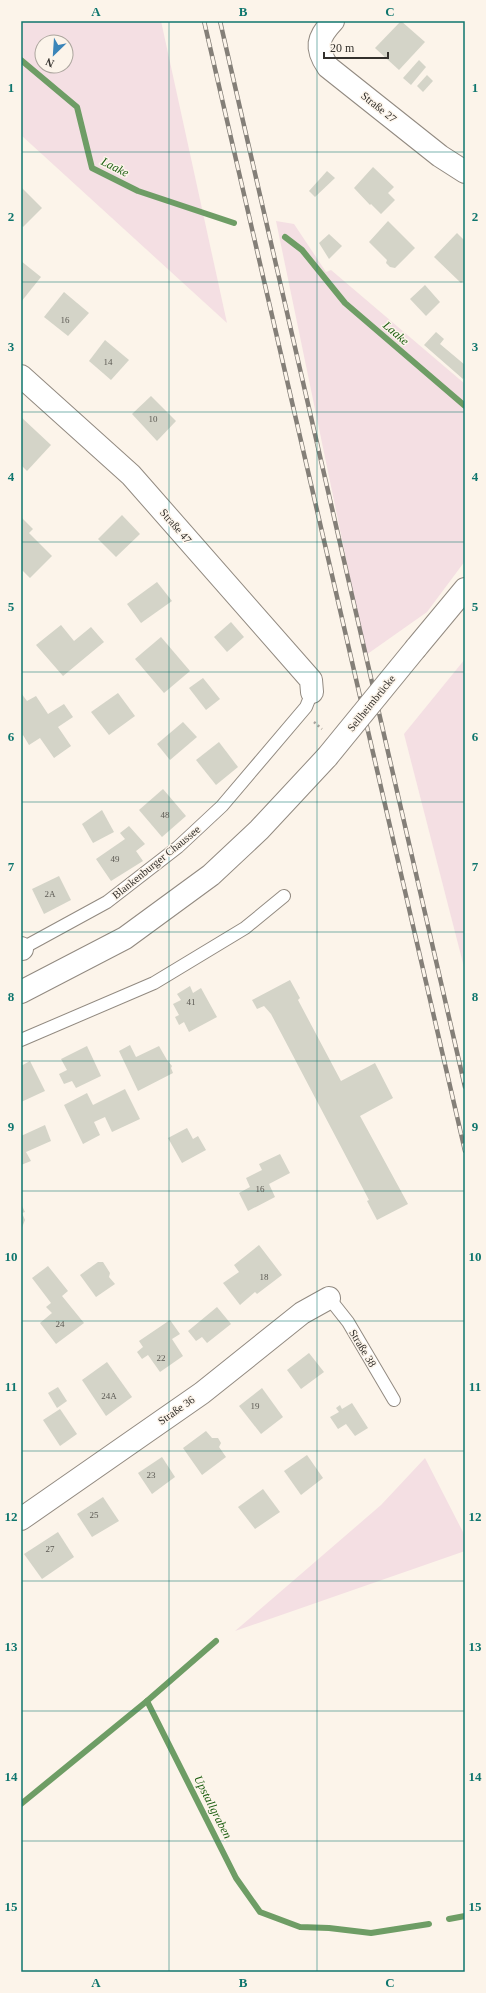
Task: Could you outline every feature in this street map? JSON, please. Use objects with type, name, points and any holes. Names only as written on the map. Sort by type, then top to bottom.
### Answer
[{"type":"street","name":"Straße 27","points":[[329,25],[318,44],[320,54],[328,67],[440,156],[465,172]]},
{"type":"street","name":"Straße 47","points":[[21,376],[131,475],[311,680],[312,692]]},
{"type":"street","name":"Sellheimbrücke","points":[[21,992],[126,938],[211,875],[259,830],[327,757],[462,592]]},
{"type":"street","name":"Straße 36","points":[[21,1519],[202,1393],[302,1313],[329,1298]]},
{"type":"lane","name":"Blankenburger Chaussee","points":[[21,949],[107,902],[178,847],[222,806],[306,707],[312,692]]},
{"type":"lane","points":[[21,1040],[154,983],[246,928],[284,896]]},
{"type":"lane","name":"Straße 38","points":[[329,1298],[348,1322],[394,1400]]},
{"type":"shaded area","points":[[21,21],[161,21],[227,323],[21,135]]},
{"type":"shaded area","points":[[276,221],[294,224],[326,272],[331,270],[465,384],[465,561],[427,612],[366,655]]},
{"type":"shaded area","points":[[465,659],[465,971],[404,734]]},
{"type":"shaded area","points":[[425,1458],[465,1536],[465,1551],[235,1631],[381,1505]]},
{"type":"building","points":[[401,21],[425,42],[399,70],[375,48]]},
{"type":"building","points":[[419,60],[426,67],[411,85],[403,78]]},
{"type":"building","points":[[427,75],[433,81],[423,92],[417,86]]},
{"type":"building","points":[[373,167],[394,187],[388,193],[395,200],[381,214],[354,188]]},
{"type":"building","points":[[327,171],[335,178],[315,197],[309,191]]},
{"type":"building","points":[[21,187],[42,208],[23,227],[21,224]]},
{"type":"building","points":[[388,221],[415,248],[395,268],[390,267],[386,263],[387,260],[369,242]]},
{"type":"building","points":[[457,233],[465,241],[465,279],[461,283],[434,257]]},
{"type":"building","points":[[329,234],[342,246],[329,259],[319,243]]},
{"type":"building","points":[[21,261],[41,277],[21,302]]},
{"type":"building","points":[[425,285],[440,302],[426,316],[410,299]]},
{"type":"building","points":[[64,292],[89,313],[68,336],[44,317]]},
{"type":"building","points":[[436,332],[444,339],[440,344],[465,365],[465,376],[463,379],[424,345]]},
{"type":"building","points":[[105,340],[129,360],[111,380],[89,361]]},
{"type":"building","points":[[151,396],[176,421],[157,441],[132,414]]},
{"type":"building","points":[[21,417],[51,445],[27,471],[21,465]]},
{"type":"building","points":[[122,515],[140,534],[116,557],[98,539]]},
{"type":"building","points":[[22,518],[33,529],[29,533],[52,556],[30,578],[21,569]]},
{"type":"building","points":[[157,582],[172,601],[141,623],[127,604]]},
{"type":"building","points":[[231,622],[244,637],[227,652],[214,637]]},
{"type":"building","points":[[61,625],[74,641],[91,627],[104,642],[63,676],[36,645]]},
{"type":"building","points":[[161,637],[190,671],[164,693],[135,659]]},
{"type":"building","points":[[203,678],[220,699],[206,710],[189,688]]},
{"type":"building","points":[[21,693],[27,701],[36,696],[48,714],[64,704],[73,717],[58,727],[71,746],[54,758],[40,738],[29,745],[23,735],[21,737]]},
{"type":"building","points":[[118,693],[135,716],[109,735],[91,712]]},
{"type":"building","points":[[183,722],[197,737],[170,760],[157,744]]},
{"type":"building","points":[[219,742],[238,767],[216,785],[196,760]]},
{"type":"building","points":[[163,789],[186,816],[162,837],[139,810]]},
{"type":"building","points":[[102,810],[114,832],[93,843],[82,824]]},
{"type":"building","points":[[129,826],[145,844],[136,851],[143,861],[111,881],[96,859],[125,839],[120,833]]},
{"type":"building","points":[[59,876],[71,900],[44,914],[32,889]]},
{"type":"building","points":[[290,980],[300,998],[298,1000],[341,1081],[375,1063],[393,1098],[360,1116],[408,1204],[377,1220],[367,1201],[369,1200],[271,1014],[264,1006],[257,1009],[252,1000]]},
{"type":"building","points":[[190,986],[193,993],[201,988],[217,1017],[189,1032],[184,1022],[179,1025],[175,1017],[179,1015],[173,1004],[181,1000],[177,994]]},
{"type":"building","points":[[130,1045],[136,1057],[159,1046],[172,1066],[171,1068],[173,1073],[138,1091],[119,1051]]},
{"type":"building","points":[[87,1046],[101,1076],[76,1088],[72,1081],[64,1084],[59,1074],[67,1070],[61,1059]]},
{"type":"building","points":[[30,1061],[45,1091],[21,1102],[21,1066]]},
{"type":"building","points":[[125,1089],[140,1119],[112,1132],[105,1117],[94,1122],[100,1135],[83,1144],[64,1105],[87,1093],[93,1105]]},
{"type":"building","points":[[45,1125],[51,1141],[26,1152],[31,1161],[21,1165],[21,1136]]},
{"type":"building","points":[[187,1128],[193,1139],[198,1136],[206,1150],[182,1163],[168,1138]]},
{"type":"building","points":[[280,1154],[290,1173],[269,1184],[275,1197],[248,1211],[239,1193],[250,1187],[246,1178],[262,1170],[259,1164]]},
{"type":"building","points":[[21,1204],[25,1212],[22,1213],[25,1220],[21,1230]]},
{"type":"building","points":[[259,1245],[282,1275],[257,1294],[255,1292],[240,1305],[223,1283],[239,1272],[234,1265]]},
{"type":"building","points":[[98,1262],[103,1262],[110,1273],[109,1277],[115,1284],[96,1297],[80,1275]]},
{"type":"building","points":[[48,1266],[68,1291],[62,1296],[84,1323],[56,1344],[40,1323],[52,1313],[46,1307],[51,1303],[32,1278]]},
{"type":"building","points":[[217,1307],[231,1324],[207,1343],[202,1337],[196,1341],[188,1331]]},
{"type":"building","points":[[170,1320],[180,1334],[172,1339],[183,1356],[160,1372],[148,1355],[142,1359],[137,1352],[143,1347],[139,1341]]},
{"type":"building","points":[[309,1353],[324,1372],[301,1389],[287,1370]]},
{"type":"building","points":[[107,1362],[132,1397],[106,1416],[82,1380]]},
{"type":"building","points":[[58,1387],[67,1401],[57,1408],[48,1393]]},
{"type":"building","points":[[262,1388],[283,1417],[261,1434],[239,1406]]},
{"type":"building","points":[[352,1403],[368,1428],[355,1436],[346,1424],[338,1429],[330,1417],[339,1412],[336,1408],[340,1405],[342,1409]]},
{"type":"building","points":[[60,1409],[77,1434],[60,1446],[43,1420]]},
{"type":"building","points":[[206,1431],[212,1438],[218,1438],[221,1443],[219,1447],[226,1457],[202,1475],[183,1448]]},
{"type":"building","points":[[307,1455],[323,1478],[301,1495],[284,1471]]},
{"type":"building","points":[[162,1457],[175,1477],[152,1494],[138,1473]]},
{"type":"building","points":[[263,1489],[280,1512],[255,1529],[238,1507]]},
{"type":"building","points":[[103,1497],[119,1521],[92,1537],[77,1514]]},
{"type":"building","points":[[58,1532],[74,1557],[42,1579],[24,1554]]},
{"type":"waterway","name":"Laake","points":[[21,60],[77,107],[92,168],[138,191],[234,223]]},
{"type":"waterway","name":"Laake","points":[[285,237],[302,250],[345,303],[465,406]]},
{"type":"waterway","points":[[147,1701],[216,1641]]},
{"type":"waterway","name":"Upstallgraben","points":[[21,1804],[147,1701],[236,1878],[260,1912],[300,1927],[329,1928],[371,1933],[429,1924]]},
{"type":"waterway","name":"Upstallgraben","points":[[449,1919],[465,1916]]},
{"type":"railway","points":[[204,21],[465,1151]]},
{"type":"railway","points":[[220,21],[465,1087]]}]
